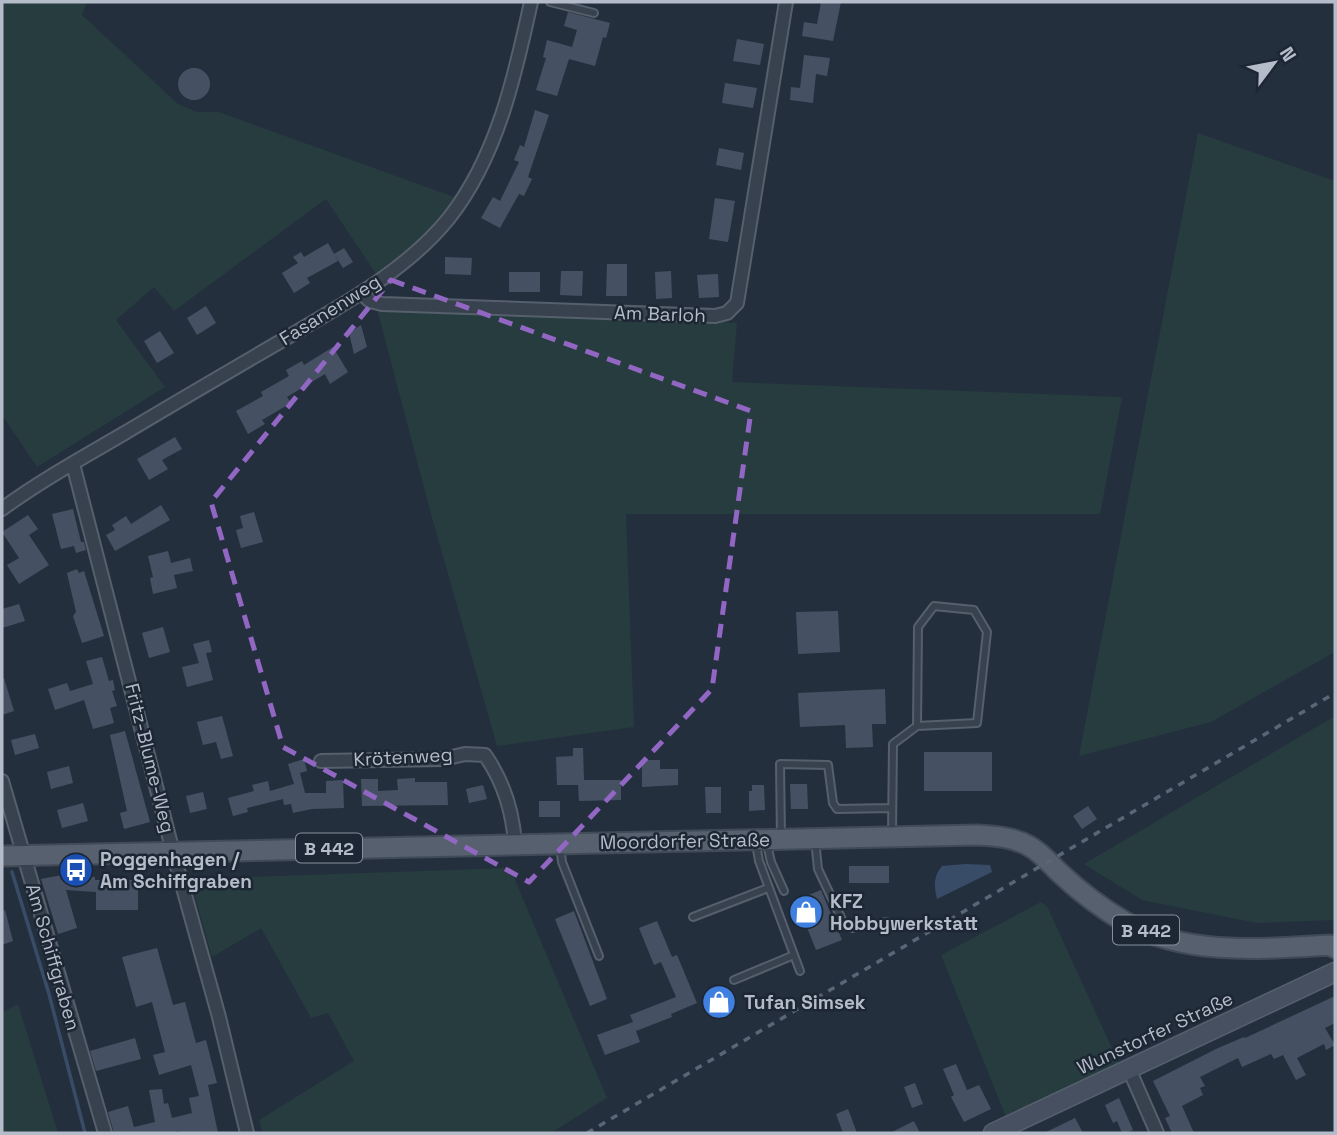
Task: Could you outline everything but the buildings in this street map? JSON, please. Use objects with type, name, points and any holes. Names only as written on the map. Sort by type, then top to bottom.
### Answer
[{"type":"main road","name":"Moordorfer Straße","points":[[2,856],[978,835],[1015,840],[1041,854],[1073,884],[1125,922],[1155,934],[1187,943],[1222,948],[1329,945],[1335,948]]},
{"type":"street","name":"Fasanenweg","points":[[2,509],[361,293],[416,253],[449,217],[474,178],[501,118],[519,58],[531,2]]},
{"type":"street","name":"Am Barloh","points":[[361,293],[370,301],[382,304],[715,316],[727,313],[737,303],[786,2]]},
{"type":"street","name":"Fritz-Blume-Weg","points":[[73,464],[173,852],[219,1017],[247,1133]]},
{"type":"street","name":"Krötenweg","points":[[321,761],[443,759],[465,754],[485,755],[497,772],[506,799],[515,844]]},
{"type":"street","name":"Am Schiffgraben","points":[[2,781],[105,1133]]},
{"type":"street","name":"Wunstorfer Straße","points":[[993,1133],[1335,972]]},
{"type":"street","points":[[1129,1069],[1157,1133]]},
{"type":"lane","points":[[550,2],[594,13]]},
{"type":"lane","points":[[892,836],[893,744],[917,726],[977,723],[987,632],[974,610],[934,606],[918,626],[917,726]]},
{"type":"lane","points":[[800,971],[759,861],[768,839],[780,764],[828,765],[833,803],[837,809],[892,808]]},
{"type":"lane","points":[[815,838],[818,869],[845,926],[852,928],[887,922]]},
{"type":"lane","points":[[768,839],[771,862],[784,891]]},
{"type":"lane","points":[[560,843],[562,862],[599,956]]},
{"type":"lane","points":[[693,917],[768,888]]},
{"type":"lane","points":[[734,980],[793,955]]},
{"type":"highlighted area","points":[[391,280],[751,411],[712,689],[529,882],[283,747],[211,502]]},
{"type":"green space","points":[[2,2],[87,2],[82,15],[178,104],[197,112],[219,112],[454,197],[419,239],[376,274],[326,199],[174,311],[154,287],[116,320],[165,387],[37,467],[2,415]]},
{"type":"green space","points":[[1198,133],[1335,181],[1335,652],[1211,722],[1079,756]]},
{"type":"green space","points":[[377,309],[737,323],[732,382],[1122,397],[1100,514],[626,514],[634,727],[497,746],[431,514]]},
{"type":"green space","points":[[1335,716],[1335,920],[1257,923],[1142,900],[1084,864]]},
{"type":"green space","points":[[510,868],[607,1098],[551,1133],[263,1133],[259,1120],[354,1061],[328,1013],[311,1018],[261,928],[212,957],[190,879]]},
{"type":"green space","points":[[1041,902],[1047,906],[1120,1066],[1006,1117],[941,955]]},
{"type":"green space","points":[[18,1004],[58,1133],[2,1133],[2,1013]]},
{"type":"water","points":[[990,865],[992,872],[937,899],[935,882],[942,866]]},
{"type":"waterway","points":[[12,872],[49,994],[85,1133]]},
{"type":"railway","points":[[587,1133],[1335,693]]},
{"type":"place","name":"Poggenhagen / Am Schiffgraben","points":[[76,870]]},
{"type":"place","name":"KFZ Hobbywerkstatt","points":[[806,912]]},
{"type":"place","name":"Tufan Simsek","points":[[719,1002]]}]
